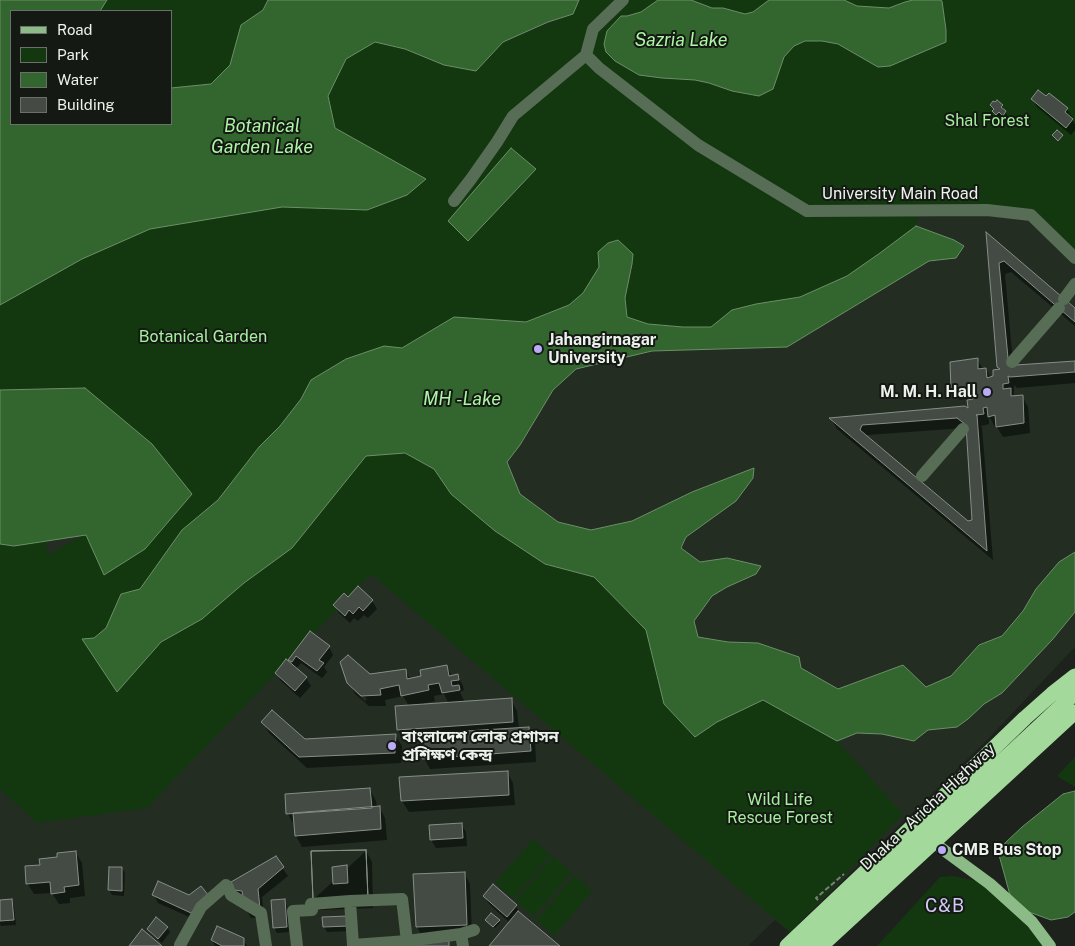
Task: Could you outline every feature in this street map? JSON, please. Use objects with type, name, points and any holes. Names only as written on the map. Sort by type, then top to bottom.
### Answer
[{"type":"highway","points":[[787,946],[1025,718],[1075,676]]},
{"type":"highway","name":"Dhaka - Aricha Highway","points":[[804,946],[1075,693]]},
{"type":"highway","name":"Dhaka - Aricha Highway","points":[[821,946],[1075,712]]},
{"type":"highway","points":[[832,946],[861,922],[1049,750],[1075,723]]},
{"type":"main road","points":[[941,848],[990,884],[1032,922],[1050,946]]},
{"type":"street","points":[[454,200],[482,164],[513,116],[586,55],[593,28],[623,0]]},
{"type":"street","name":"University Main Road","points":[[586,55],[599,68],[698,145],[807,211],[987,210],[1031,215],[1075,258]]},
{"type":"street","points":[[1012,362],[1062,304],[1075,284]]},
{"type":"street","points":[[922,476],[962,429]]},
{"type":"street","points":[[180,945],[201,907],[226,885],[231,895],[261,913],[266,946]]},
{"type":"street","points":[[297,946],[293,911],[312,910],[311,904],[350,901],[402,900],[407,941]]},
{"type":"street","points":[[350,901],[353,946],[407,941],[462,940],[474,930]]},
{"type":"shaded area","name":"Jahangirnagar University","points":[[0,0],[1075,0],[1075,647],[988,739],[790,932],[775,920],[748,946],[0,946]]},
{"type":"green space","points":[[107,0],[268,0],[264,10],[241,25],[230,65],[211,84],[172,88],[172,10],[100,10]]},
{"type":"green space","points":[[579,0],[658,0],[641,12],[627,16],[607,52],[615,61],[639,75],[695,80],[732,91],[779,71],[784,57],[794,46],[805,41],[822,41],[838,44],[878,67],[890,66],[932,49],[946,42],[942,1],[940,0],[1075,0],[1075,258],[1031,215],[919,211],[916,226],[847,276],[797,299],[732,310],[711,327],[683,327],[645,324],[627,317],[625,298],[632,269],[633,254],[598,252],[599,267],[583,293],[569,305],[526,322],[454,317],[402,348],[384,346],[346,359],[311,380],[301,399],[280,426],[259,447],[218,500],[182,530],[140,589],[121,594],[106,628],[94,638],[117,692],[161,642],[202,619],[244,583],[292,548],[366,456],[405,453],[434,469],[451,494],[495,531],[545,564],[593,576],[646,630],[664,703],[695,736],[717,722],[763,700],[837,741],[903,814],[790,932],[371,574],[147,808],[37,823],[0,789],[0,538],[46,541],[48,555],[86,534],[104,575],[79,388],[0,390],[0,305],[82,259],[150,229],[282,207],[367,210],[407,195],[426,179],[335,128],[328,96],[346,59],[375,42],[405,49],[444,65],[475,71],[503,42],[573,14]]},
{"type":"green space","points":[[691,0],[769,0],[753,12],[745,14],[723,8],[712,8]]},
{"type":"green space","points":[[844,0],[913,0],[889,8],[857,6]]},
{"type":"green space","points":[[1075,757],[1075,787],[1057,776]]},
{"type":"green space","points":[[533,839],[551,855],[513,899],[495,883]]},
{"type":"green space","points":[[553,856],[572,872],[534,917],[515,901]]},
{"type":"green space","points":[[574,875],[592,891],[554,936],[536,920]]},
{"type":"green space","points":[[954,876],[990,884],[1050,946],[877,946],[940,877]]},
{"type":"water","name":"Botanical Garden Lake","points":[[0,0],[107,0],[101,10],[10,10],[10,125],[172,125],[172,88],[211,84],[230,65],[241,25],[263,10],[268,0],[579,0],[573,14],[548,22],[503,42],[476,71],[444,65],[405,49],[375,42],[346,59],[328,96],[335,128],[426,179],[407,195],[367,210],[282,207],[150,229],[82,259],[0,305]]},
{"type":"water","name":"Sazria Lake","points":[[658,0],[691,0],[712,8],[723,8],[745,14],[753,12],[769,0],[844,0],[857,6],[889,8],[913,0],[940,0],[942,1],[946,42],[890,66],[878,67],[838,44],[822,41],[805,41],[794,46],[784,57],[773,89],[759,96],[732,91],[695,80],[639,75],[615,61],[606,52],[604,44],[607,31],[621,16],[641,12]]},
{"type":"water","points":[[511,148],[536,169],[468,241],[448,221]]},
{"type":"water","name":"MH -Lake","points":[[916,226],[954,240],[964,246],[956,258],[929,261],[787,347],[652,351],[576,369],[553,390],[520,445],[507,462],[520,494],[558,522],[591,530],[632,521],[692,492],[754,468],[753,478],[736,501],[686,537],[681,548],[700,562],[727,558],[761,566],[756,574],[712,596],[694,621],[698,637],[728,642],[758,643],[799,657],[801,668],[838,689],[903,665],[926,687],[951,676],[979,645],[1002,636],[1023,611],[1036,589],[1059,562],[1075,552],[1075,612],[1052,640],[1002,693],[984,704],[957,727],[928,730],[914,741],[882,734],[857,733],[837,741],[763,700],[717,722],[695,737],[664,704],[646,630],[594,577],[545,564],[495,531],[451,494],[434,469],[405,453],[366,456],[292,548],[244,583],[202,619],[161,642],[117,692],[82,639],[94,638],[106,628],[121,594],[140,589],[182,530],[218,500],[259,447],[280,426],[301,399],[311,380],[346,359],[384,346],[402,348],[454,317],[526,322],[569,305],[583,293],[599,267],[598,252],[608,243],[618,240],[633,254],[625,298],[627,317],[648,324],[711,327],[732,310],[800,297],[847,276]]},
{"type":"water","points":[[85,388],[152,444],[192,494],[145,549],[104,575],[86,535],[14,546],[0,544],[0,390]]},
{"type":"water","points":[[1075,791],[1075,912],[1068,917],[1051,920],[1029,912],[1010,895],[999,855],[1005,843],[1022,827],[1063,794]]},
{"type":"building","points":[[1038,90],[1046,96],[1049,93],[1068,108],[1065,112],[1073,119],[1066,128],[1031,99]]},
{"type":"building","points":[[997,100],[1006,111],[1003,116],[999,112],[996,115],[992,111],[994,109],[990,105],[993,101]]},
{"type":"building","points":[[1057,130],[1063,135],[1058,141],[1052,135]]},
{"type":"building","name":"M. M. H. Hall","points":[[986,232],[1075,308],[1075,322],[1004,261],[999,263],[1008,358],[1016,365],[1075,361],[1075,372],[1008,376],[1009,383],[1003,384],[1003,389],[1011,388],[1011,396],[1023,395],[1024,423],[996,427],[995,415],[988,417],[987,407],[983,408],[984,414],[976,415],[987,551],[829,418],[965,406],[968,408],[967,400],[973,399],[973,395],[963,396],[962,388],[951,390],[950,362],[978,358],[978,369],[986,368],[987,378],[993,376],[993,370],[1000,369],[997,367]],"holes":[[[957,418],[966,425],[972,520],[968,521],[860,430],[862,425]]]},
{"type":"building","points":[[358,586],[373,600],[363,611],[359,607],[353,614],[349,610],[345,616],[333,605],[344,593],[348,597]]},
{"type":"building","points":[[310,631],[330,646],[319,660],[324,663],[317,671],[296,656],[292,662],[288,660]]},
{"type":"building","points":[[348,655],[370,674],[406,669],[407,679],[421,676],[420,670],[447,665],[449,676],[458,674],[459,680],[451,681],[452,686],[459,685],[460,690],[442,693],[439,683],[428,685],[429,690],[401,696],[399,685],[380,689],[381,695],[361,696],[347,683],[340,662]]},
{"type":"building","points":[[286,659],[307,677],[295,691],[275,673]]},
{"type":"building","points":[[512,698],[513,722],[397,730],[395,706]]},
{"type":"building","points":[[272,710],[305,739],[396,734],[395,753],[299,757],[261,722]]},
{"type":"building","points":[[529,727],[531,751],[422,759],[420,734]]},
{"type":"building","points":[[508,771],[509,795],[401,801],[399,777]]},
{"type":"building","points":[[370,788],[372,808],[286,814],[285,794]]},
{"type":"building","points":[[380,806],[381,829],[295,836],[293,813]]},
{"type":"building","points":[[462,823],[463,838],[430,840],[429,825]]},
{"type":"building","points":[[366,850],[368,898],[313,899],[311,851]],"holes":[[[347,865],[348,883],[333,884],[332,867]]]},
{"type":"building","points":[[366,850],[368,898],[313,899],[311,851]]},
{"type":"building","points":[[76,851],[79,885],[64,887],[65,892],[51,894],[50,882],[26,884],[25,866],[40,865],[39,859],[57,857],[57,853]]},
{"type":"building","points":[[276,856],[284,867],[258,889],[260,909],[245,910],[242,891],[234,890],[231,882]]},
{"type":"building","points":[[109,867],[122,867],[122,891],[108,890]]},
{"type":"building","points":[[465,872],[467,925],[416,927],[413,874]]},
{"type":"building","points":[[158,881],[189,895],[201,886],[209,896],[191,913],[152,895]]},
{"type":"building","points":[[493,884],[517,905],[507,917],[483,896]]},
{"type":"building","points":[[12,899],[14,920],[0,921],[0,900]]},
{"type":"building","points":[[285,899],[287,927],[273,928],[271,900]]},
{"type":"building","points":[[518,911],[560,946],[489,946]]},
{"type":"building","points":[[491,913],[500,920],[493,927],[485,920]]},
{"type":"building","points":[[348,916],[349,926],[323,927],[322,917]]},
{"type":"building","points":[[156,917],[168,927],[158,939],[147,929]]},
{"type":"building","points":[[217,926],[244,938],[244,946],[222,946],[211,940]]},
{"type":"building","points":[[142,929],[162,946],[129,946]]},
{"type":"building","points":[[449,941],[449,946],[392,946]]},
{"type":"place","name":"Jahangirnagar University","points":[[538,349]]},
{"type":"place","name":"M. M. H. Hall","points":[[987,392]]},
{"type":"place","name":"বাংলাদেশ লোক প্রশাসন প্রশিক্ষণ কেন্দ্র","points":[[392,746]]},
{"type":"place","name":"CMB Bus Stop","points":[[942,850]]},
{"type":"district","name":"C&B","points":[[945,906]]},
{"type":"park label","name":"Shal Forest","points":[[987,121]]},
{"type":"park label","name":"Botanical Garden","points":[[203,337]]},
{"type":"park label","name":"Wild Life Rescue Forest","points":[[780,809]]}]
